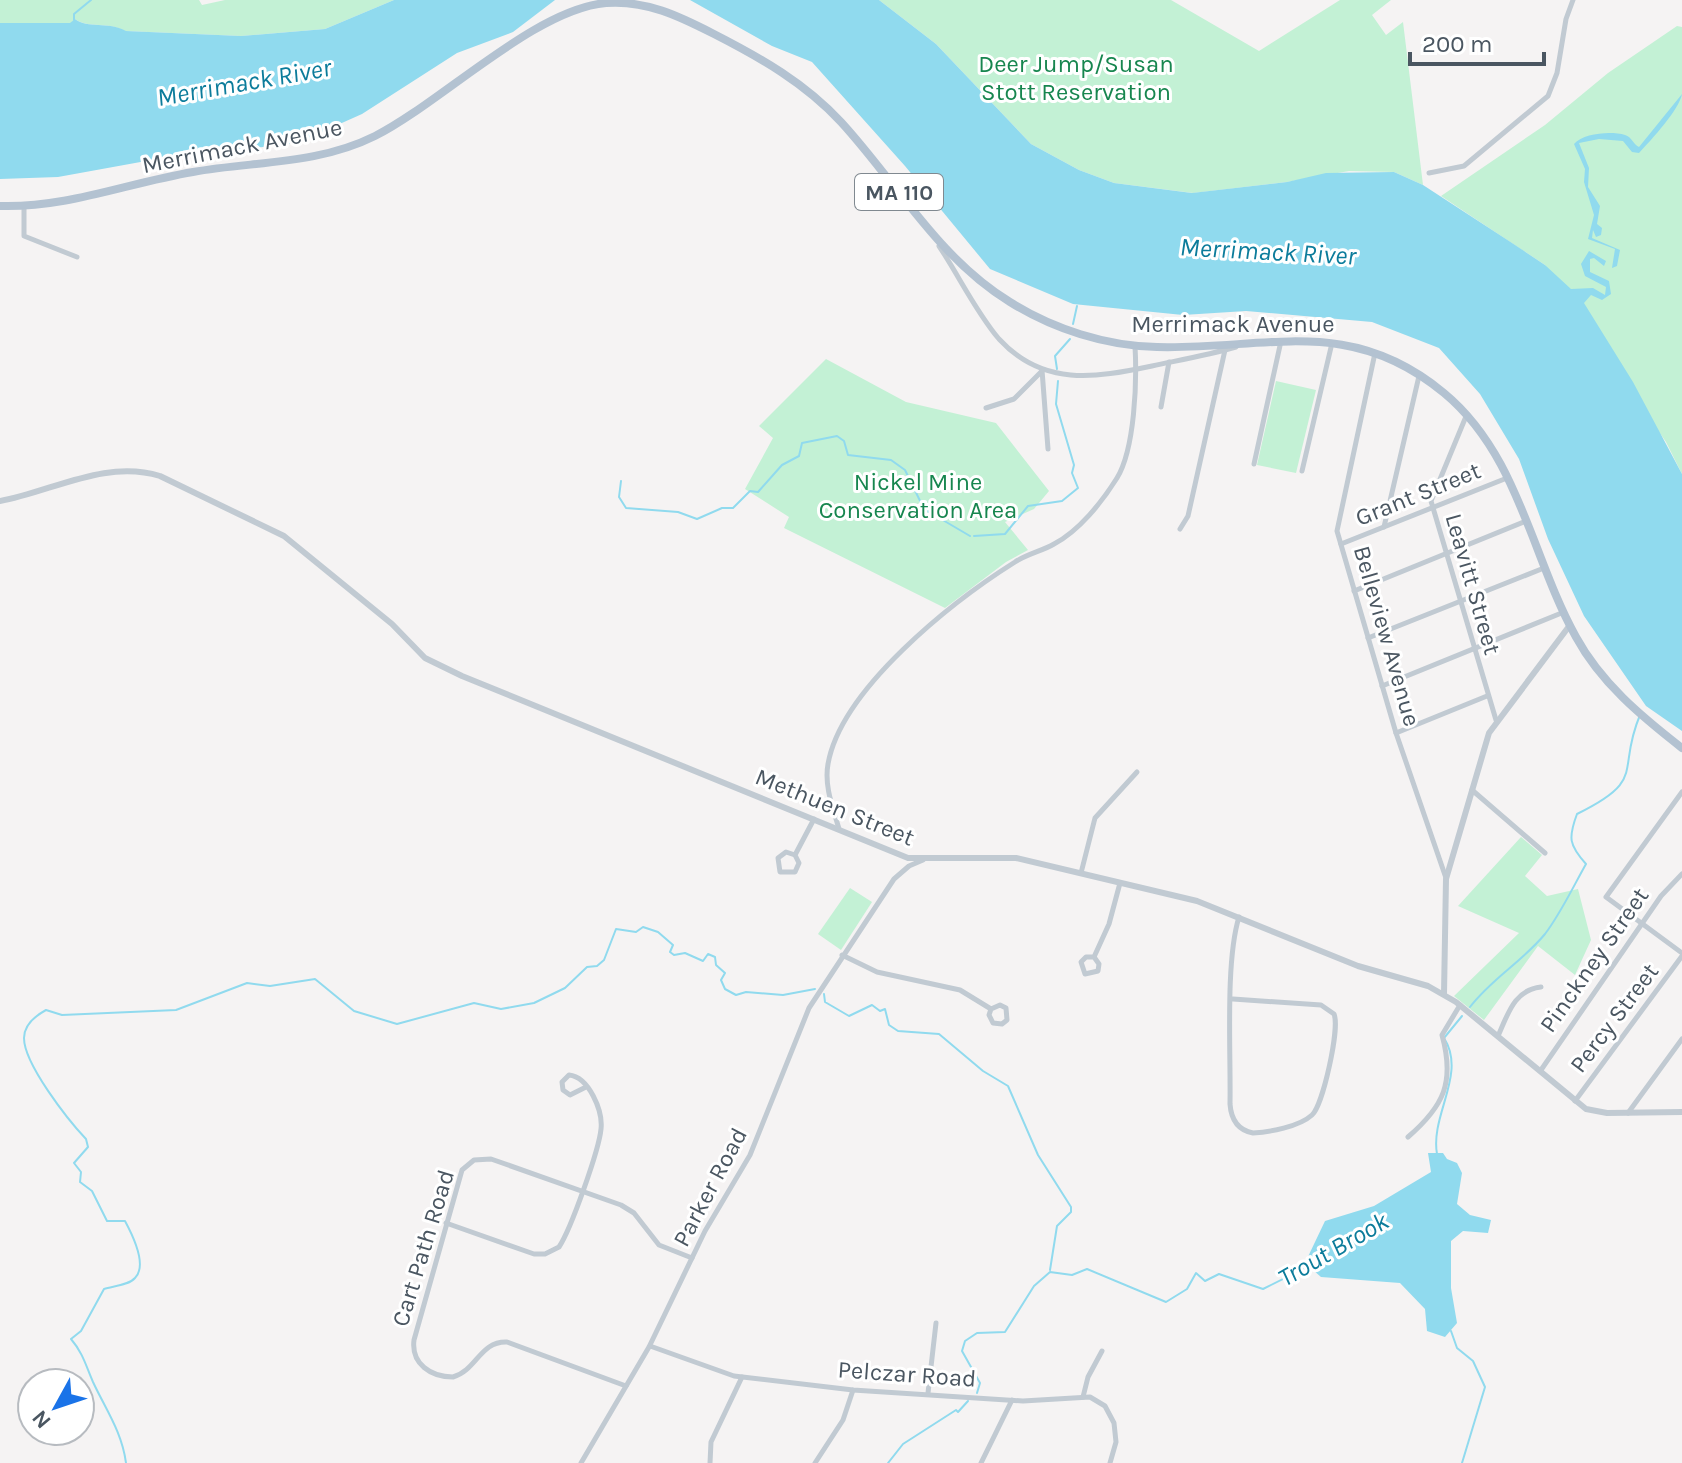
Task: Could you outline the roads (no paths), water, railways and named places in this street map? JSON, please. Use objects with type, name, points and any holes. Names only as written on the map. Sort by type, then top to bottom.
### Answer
[{"type":"main road","name":"Merrimack Avenue","points":[[24,206],[91,198],[176,175],[300,159],[350,146],[402,121],[556,17],[589,5],[622,2],[652,7],[680,17],[789,76],[844,126],[924,224],[974,277],[1022,309],[1071,331],[1135,345],[1187,347],[1281,340],[1332,342],[1375,353],[1419,375],[1467,414],[1487,439],[1508,477],[1570,625],[1601,675],[1644,719],[1682,748]]},
{"type":"main road","name":"MA 110","points":[[0,206],[24,206]]},
{"type":"street","points":[[1429,173],[1464,166],[1548,96],[1557,73],[1566,19],[1573,0]]},
{"type":"street","points":[[24,206],[24,236],[77,257]]},
{"type":"street","points":[[924,224],[998,338],[1020,358],[1042,370],[1079,377],[1136,369],[1252,342]]},
{"type":"street","points":[[1254,464],[1281,340]]},
{"type":"street","points":[[1302,471],[1332,342]]},
{"type":"street","points":[[839,829],[829,796],[827,764],[857,699],[946,613],[1017,561],[1053,545],[1082,522],[1123,466],[1136,369],[1135,345]]},
{"type":"street","points":[[1180,529],[1188,516],[1225,350]]},
{"type":"street","name":"Belleview Avenue","points":[[1375,353],[1339,520],[1341,544],[1396,733],[1446,879]]},
{"type":"street","points":[[1161,407],[1169,362]]},
{"type":"street","points":[[986,408],[1014,399],[1042,370]]},
{"type":"street","points":[[1042,370],[1048,449]]},
{"type":"street","points":[[1384,527],[1419,375]]},
{"type":"street","name":"Leavitt Street","points":[[1467,414],[1433,490],[1433,508],[1496,720]]},
{"type":"street","name":"Methuen Street","points":[[0,501],[50,484],[106,474],[146,473],[167,479],[284,536],[440,666],[908,858],[1016,858],[1197,901],[1358,966],[1418,982],[1444,994],[1541,1070],[1575,1101],[1600,1112],[1682,1112]]},
{"type":"street","name":"Grant Street","points":[[1341,544],[1508,477]]},
{"type":"street","points":[[1354,591],[1526,521]]},
{"type":"street","points":[[1368,638],[1545,568]]},
{"type":"street","points":[[1382,686],[1564,612]]},
{"type":"street","points":[[1444,994],[1446,879],[1472,790],[1496,720],[1570,625]]},
{"type":"street","points":[[1396,733],[1487,696]]},
{"type":"street","points":[[1081,873],[1095,818],[1137,772]]},
{"type":"street","points":[[1472,790],[1545,853]]},
{"type":"street","points":[[1682,792],[1606,897],[1682,954]]},
{"type":"street","points":[[795,855],[814,819]]},
{"type":"street","points":[[786,852],[795,855],[799,863],[795,872],[787,874],[779,870],[779,856],[786,852]]},
{"type":"street","name":"Parker Road","points":[[581,1463],[650,1346],[692,1258],[750,1155],[798,1032],[842,955],[899,873],[928,859]]},
{"type":"street","name":"Pinckney Street","points":[[1541,1070],[1644,925],[1661,896],[1682,874]]},
{"type":"street","points":[[1094,957],[1109,924],[1120,883]]},
{"type":"street","points":[[1233,999],[1321,1005],[1334,1014],[1336,1036],[1318,1108],[1308,1118],[1257,1133],[1247,1132],[1234,1120],[1230,1104],[1233,999],[1235,936],[1239,917]]},
{"type":"street","name":"Percy Street","points":[[1575,1101],[1682,954]]},
{"type":"street","points":[[842,955],[877,972],[960,990],[991,1009]]},
{"type":"street","points":[[1498,1036],[1516,1000],[1527,990],[1541,987]]},
{"type":"street","points":[[1408,1137],[1439,1106],[1449,1064],[1442,1035],[1460,1005]]},
{"type":"street","points":[[1628,1113],[1682,1039]]},
{"type":"street","points":[[446,1223],[545,1254],[562,1243],[602,1127],[599,1108],[586,1087],[573,1075],[565,1077],[561,1084],[570,1095],[586,1087]]},
{"type":"street","name":"Cart Path Road","points":[[626,1386],[507,1342],[487,1347],[468,1370],[457,1376],[445,1377],[422,1367],[415,1357],[413,1344],[462,1170],[478,1159],[495,1161],[630,1209],[659,1245],[692,1258]]},
{"type":"street","points":[[928,1393],[936,1323]]},
{"type":"street","name":"Pelczar Road","points":[[650,1346],[715,1372],[742,1377],[853,1390],[1012,1400],[1083,1397]]},
{"type":"street","points":[[1102,1351],[1088,1377],[1083,1397],[1102,1403],[1111,1415],[1116,1436],[1110,1463]]},
{"type":"street","points":[[710,1463],[714,1434],[742,1377]]},
{"type":"street","points":[[815,1463],[846,1415],[853,1390]]},
{"type":"street","points":[[981,1463],[1012,1400]]},
{"type":"water","name":"Merrimack River","points":[[394,0],[555,0],[513,32],[457,53],[362,114],[297,143],[157,159],[58,177],[0,179],[0,23],[70,23],[75,19],[126,31],[241,36],[325,29]]},
{"type":"water","name":"Merrimack River","points":[[690,0],[879,0],[936,44],[1031,144],[1079,170],[1114,183],[1192,193],[1287,182],[1326,173],[1394,172],[1423,185],[1509,241],[1545,265],[1571,289],[1593,288],[1605,295],[1606,287],[1585,276],[1581,264],[1589,251],[1606,261],[1604,266],[1594,258],[1590,259],[1590,272],[1609,281],[1611,294],[1602,300],[1591,295],[1584,303],[1633,382],[1682,474],[1682,731],[1646,706],[1584,616],[1548,539],[1519,459],[1480,394],[1439,348],[1372,322],[1246,311],[1183,315],[1073,304],[990,269],[905,166],[812,62],[772,46]]},
{"type":"water","points":[[1682,94],[1671,116],[1639,153],[1632,152],[1623,141],[1599,139],[1579,143],[1589,168],[1588,187],[1600,206],[1597,224],[1602,228],[1601,235],[1596,237],[1593,230],[1592,238],[1620,250],[1617,266],[1612,268],[1615,249],[1588,239],[1594,215],[1584,182],[1585,169],[1574,144],[1591,135],[1613,133],[1627,136],[1639,147]]},
{"type":"water","points":[[1428,1153],[1443,1153],[1447,1159],[1457,1163],[1462,1173],[1457,1204],[1470,1215],[1491,1220],[1488,1233],[1463,1231],[1451,1241],[1451,1288],[1457,1323],[1445,1337],[1427,1331],[1425,1309],[1400,1283],[1321,1277],[1305,1263],[1325,1221],[1374,1206],[1431,1172]]},
{"type":"waterway","points":[[74,20],[74,14],[91,0]]},
{"type":"waterway","points":[[1073,324],[1077,306]]},
{"type":"waterway","points":[[1057,369],[1055,356],[1070,339]]},
{"type":"waterway","points":[[974,536],[1005,534],[1028,506],[1062,501],[1078,488],[1056,404],[1058,381]]},
{"type":"waterway","points":[[621,481],[619,497],[626,508],[678,512],[697,519],[722,508],[733,508],[750,491],[758,492],[782,465],[799,456],[802,443],[837,436],[844,441],[848,455],[891,460],[905,470],[924,509],[970,536]]},
{"type":"waterway","points":[[1470,1007],[1536,944],[1562,909],[1586,864],[1572,841],[1577,814],[1599,802],[1622,782],[1640,715]]},
{"type":"waterway","points":[[126,1463],[117,1431],[71,1339],[81,1331],[104,1289],[135,1278],[139,1272],[139,1258],[125,1221],[107,1221],[92,1191],[80,1182],[81,1172],[74,1163],[88,1147],[86,1139],[48,1091],[26,1049],[26,1029],[38,1015],[46,1010],[62,1015],[176,1010],[247,983],[270,986],[315,979],[354,1011],[397,1024],[474,1003],[501,1009],[534,1003],[565,988],[587,967],[597,966],[604,960],[616,929],[636,932],[643,927],[658,932],[673,945],[670,952],[674,955],[685,953],[703,961],[708,954],[715,957],[716,965],[725,973],[721,980],[725,989],[736,995],[746,992],[783,995],[815,989]]},
{"type":"waterway","points":[[824,994],[825,1002],[849,1016],[872,1005],[880,1011],[885,1009],[889,1025],[898,1031],[939,1034],[983,1071],[1008,1086],[1038,1155],[1071,1207],[1071,1212],[1057,1226],[1050,1270]]},
{"type":"waterway","points":[[1437,1154],[1438,1124],[1452,1066],[1444,1038],[1462,1016]]},
{"type":"waterway","name":"Trout Brook","points":[[977,1393],[980,1383],[962,1351],[965,1341],[977,1333],[1005,1332],[1034,1286],[1050,1272],[1072,1275],[1087,1269],[1166,1302],[1187,1289],[1196,1273],[1205,1281],[1219,1274],[1263,1289],[1309,1266]]},
{"type":"waterway","points":[[1451,1331],[1457,1348],[1473,1361],[1485,1387],[1462,1463]]},
{"type":"waterway","name":"Trout Brook","points":[[888,1463],[903,1444],[956,1410],[958,1412],[968,1401]]},
{"type":"park label","name":"Deer Jump/Susan Stott Reservation","points":[[1076,78]]},
{"type":"park label","name":"Nickel Mine Conservation Area","points":[[918,496]]}]
